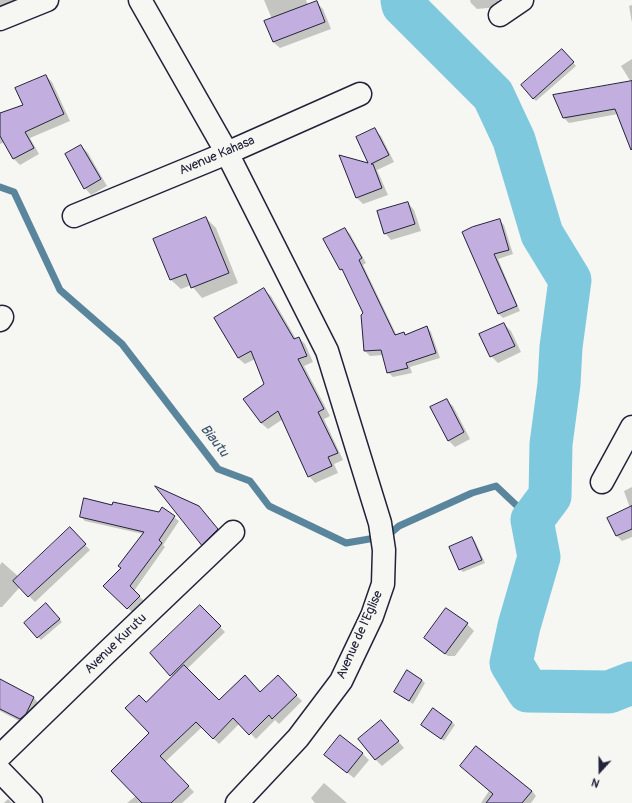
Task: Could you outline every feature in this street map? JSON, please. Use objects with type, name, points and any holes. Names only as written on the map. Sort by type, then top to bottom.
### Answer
[{"type":"street","points":[[0,19],[47,0]]},
{"type":"street","name":"Avenue de l'Eglise","points":[[140,0],[227,153],[327,351],[380,523],[384,550],[383,584],[372,616],[341,681],[298,738],[241,801]]},
{"type":"street","points":[[500,15],[522,0]]},
{"type":"street","name":"Avenue Kahasa","points":[[74,216],[227,153],[360,94]]},
{"type":"street","points":[[602,482],[632,427]]},
{"type":"street","name":"Avenue Kurutu","points":[[0,756],[110,648],[233,532]]},
{"type":"street","points":[[0,771],[31,803]]},
{"type":"building","points":[[317,1],[325,22],[273,42],[264,21]]},
{"type":"building","points":[[562,49],[574,62],[533,99],[521,85]]},
{"type":"building","points":[[46,75],[64,114],[25,132],[34,148],[13,159],[0,136],[0,113],[23,105],[15,88]]},
{"type":"building","points":[[632,81],[631,150],[615,109],[563,118],[553,95]]},
{"type":"building","points":[[375,128],[389,155],[371,164],[373,164],[382,188],[356,198],[339,155],[368,163],[356,137]]},
{"type":"building","points":[[81,145],[101,179],[84,189],[65,154]]},
{"type":"building","points":[[408,202],[415,224],[384,234],[377,211]]},
{"type":"building","points":[[206,217],[229,273],[191,288],[186,274],[170,280],[153,239]]},
{"type":"building","points":[[500,219],[509,250],[494,254],[517,306],[498,314],[462,232],[472,227]]},
{"type":"building","points":[[345,228],[362,258],[359,260],[395,335],[404,332],[405,335],[427,326],[436,353],[406,363],[408,368],[387,373],[381,350],[364,351],[361,315],[363,313],[342,269],[340,270],[323,239]]},
{"type":"building","points":[[264,288],[294,339],[299,337],[307,356],[298,359],[324,409],[318,412],[338,453],[328,457],[332,466],[308,477],[278,411],[261,423],[243,399],[264,384],[251,351],[238,358],[214,318]]},
{"type":"building","points":[[504,323],[515,346],[490,357],[479,334]]},
{"type":"building","points":[[447,399],[464,432],[448,441],[430,407]]},
{"type":"building","points":[[155,486],[199,506],[218,529],[202,545]]},
{"type":"building","points":[[84,498],[112,505],[113,502],[159,512],[162,507],[175,516],[159,540],[162,543],[130,586],[140,596],[127,609],[103,586],[121,568],[118,566],[144,532],[80,517]]},
{"type":"building","points":[[632,506],[632,529],[616,536],[607,518]]},
{"type":"building","points":[[70,527],[86,544],[28,597],[13,581]]},
{"type":"building","points":[[472,537],[482,560],[459,570],[449,547]]},
{"type":"building","points":[[46,603],[60,619],[37,638],[24,623]]},
{"type":"building","points":[[200,605],[221,626],[170,676],[150,653]]},
{"type":"building","points":[[446,608],[468,623],[445,654],[424,638]]},
{"type":"building","points":[[184,665],[219,700],[245,675],[260,692],[278,675],[297,695],[272,719],[269,715],[249,735],[233,718],[213,739],[196,722],[160,756],[189,786],[171,803],[142,803],[111,771],[149,733],[125,708],[139,695],[146,702]]},
{"type":"building","points":[[407,670],[422,680],[409,701],[394,692]]},
{"type":"building","points":[[0,679],[34,697],[26,714],[20,719],[0,709]]},
{"type":"building","points":[[433,708],[452,722],[441,739],[421,725]]},
{"type":"building","points":[[381,720],[399,741],[375,760],[358,739]]},
{"type":"building","points":[[340,735],[363,753],[347,773],[324,755]]},
{"type":"building","points":[[476,746],[532,791],[522,803],[486,803],[493,794],[460,766]]},
{"type":"waterway","points":[[402,0],[403,5],[493,95],[514,140],[542,234],[570,280],[561,347],[559,384],[551,444],[550,496],[532,520],[539,557],[519,626],[511,663],[528,691],[609,692],[632,683]]},
{"type":"waterway","name":"Biautu","points":[[0,187],[14,192],[60,290],[122,344],[218,469],[250,481],[269,506],[346,543],[387,536],[399,526],[472,493],[496,486],[532,520]]}]
